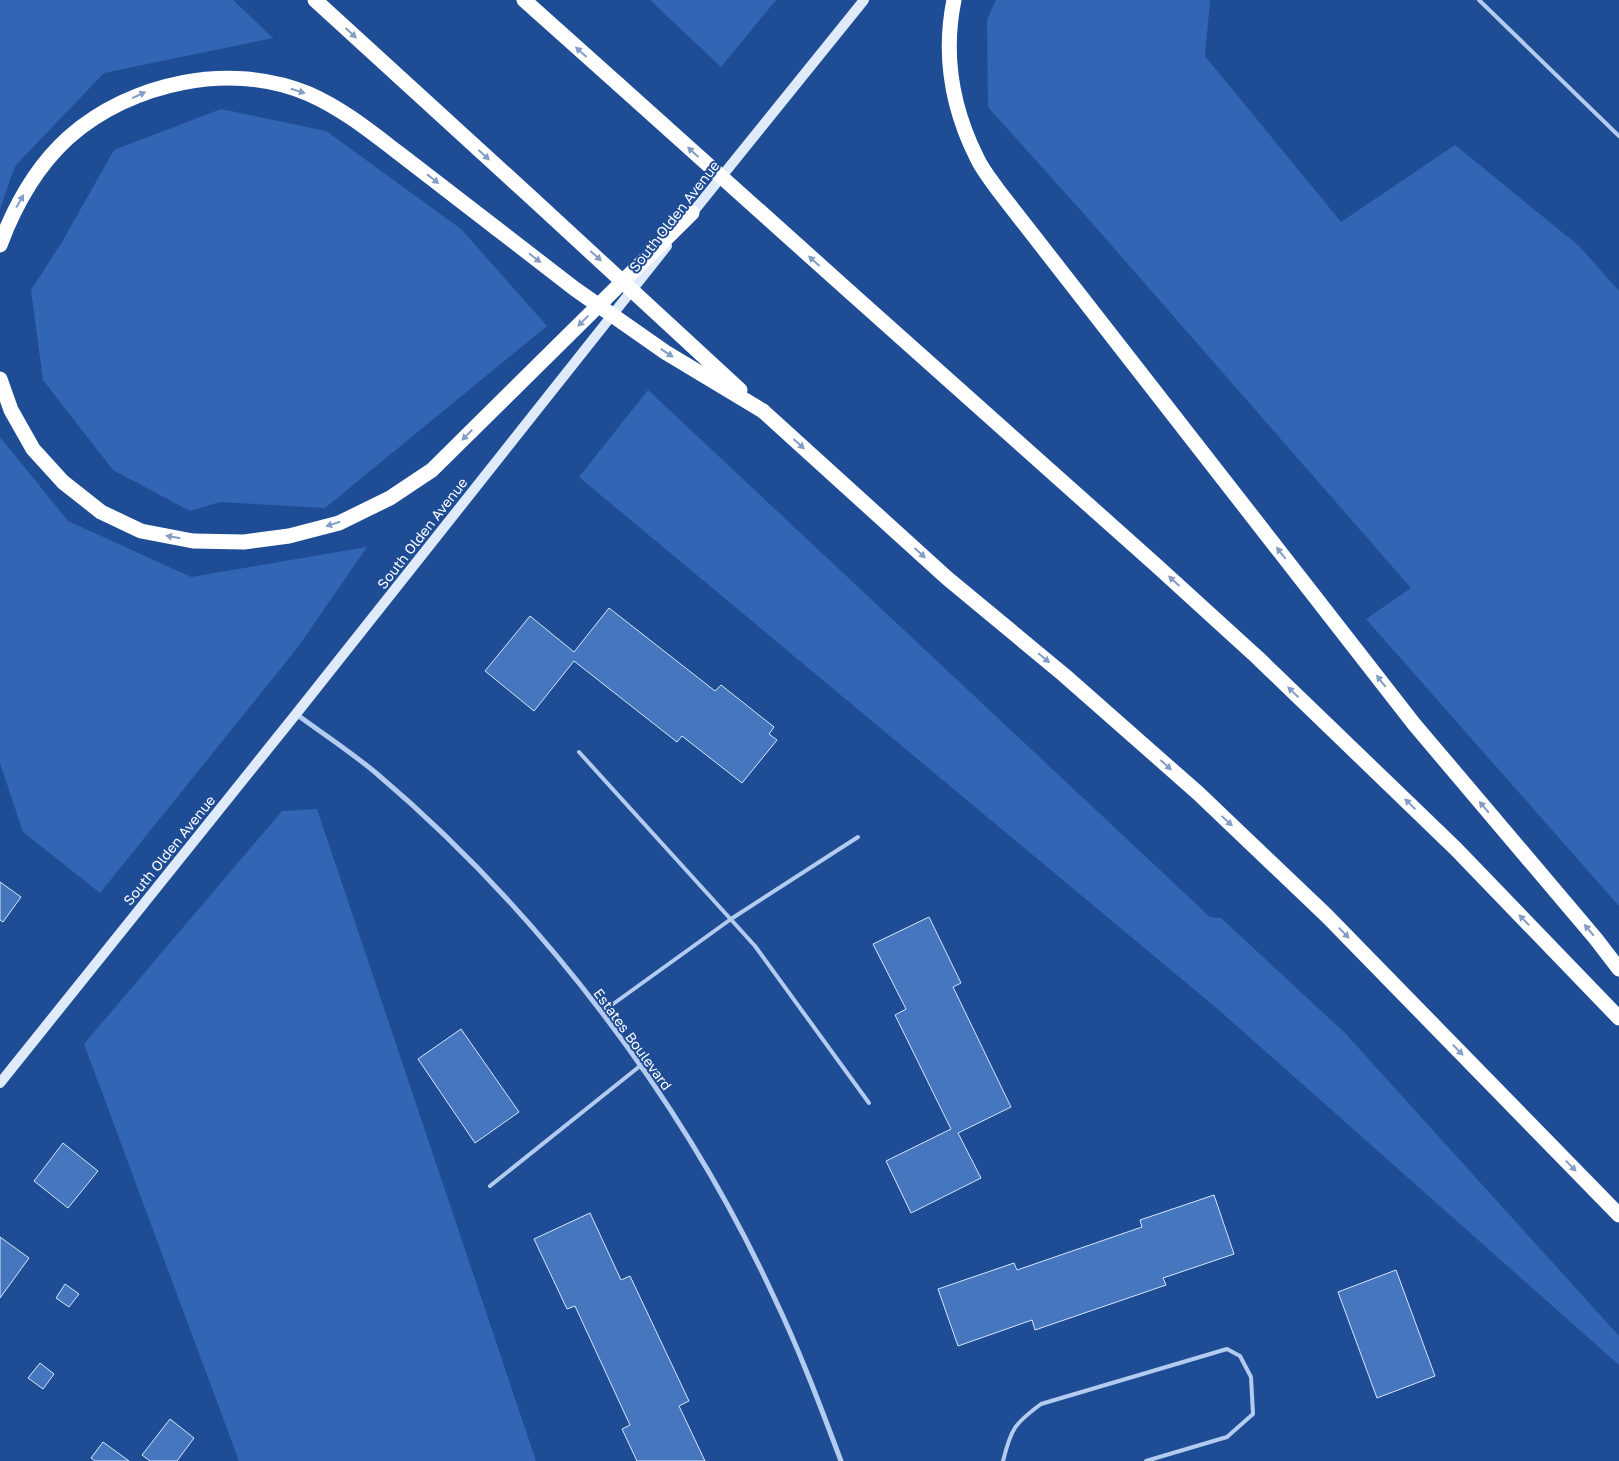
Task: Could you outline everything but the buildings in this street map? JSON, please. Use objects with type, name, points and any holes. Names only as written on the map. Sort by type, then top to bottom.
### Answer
[{"type":"highway","points":[[316,0],[947,578],[1064,675],[1205,800],[1327,916],[1619,1215]]},
{"type":"highway","points":[[524,0],[1258,658],[1456,848],[1619,1018]]},
{"type":"highway","points":[[954,0],[950,21],[949,66],[957,110],[977,159],[998,190],[1414,724],[1596,939],[1619,969]]},
{"type":"highway","points":[[0,245],[18,202],[40,168],[68,138],[105,112],[146,92],[185,82],[226,78],[271,83],[308,94],[349,114],[575,289],[665,352],[763,411]]},
{"type":"highway","points":[[0,379],[11,410],[33,449],[63,482],[101,512],[141,531],[193,541],[244,542],[290,536],[339,523],[390,498],[432,470],[692,214]]},
{"type":"main road","name":"South Olden Avenue","points":[[0,1083],[864,0]]},
{"type":"street","name":"Estates Boulevard","points":[[296,714],[375,772],[456,847],[532,927],[602,1012],[665,1102],[723,1196],[773,1294],[817,1396],[841,1461]]},
{"type":"lane","points":[[1479,0],[1619,136]]},
{"type":"lane","points":[[579,752],[755,946],[869,1103]]},
{"type":"lane","points":[[602,1012],[731,919],[858,838]]},
{"type":"lane","points":[[490,1186],[640,1066]]},
{"type":"lane","points":[[1003,1461],[1009,1436],[1022,1418],[1041,1404],[1227,1349],[1240,1356],[1251,1377],[1253,1414],[1227,1437],[1146,1461]]},
{"type":"shaded area","points":[[0,0],[233,0],[273,38],[104,73],[15,166],[0,209]]},
{"type":"shaded area","points":[[650,0],[776,0],[721,67]]},
{"type":"shaded area","points":[[996,0],[1210,0],[1205,56],[1341,222],[1455,145],[1579,246],[1619,291],[1619,906],[1366,619],[1411,588],[1085,215],[988,107],[987,20]]},
{"type":"shaded area","points":[[221,109],[326,131],[461,229],[547,326],[325,508],[220,502],[190,511],[113,470],[43,380],[31,290],[62,242],[114,150]]},
{"type":"shaded area","points":[[648,390],[1210,917],[1221,918],[1345,1033],[1619,1336],[1619,1365],[1220,1011],[579,477]]},
{"type":"shaded area","points":[[0,437],[68,521],[191,577],[367,547],[298,647],[100,893],[23,832],[0,763]]},
{"type":"shaded area","points":[[317,809],[536,1461],[239,1461],[84,1044],[282,811]]}]
